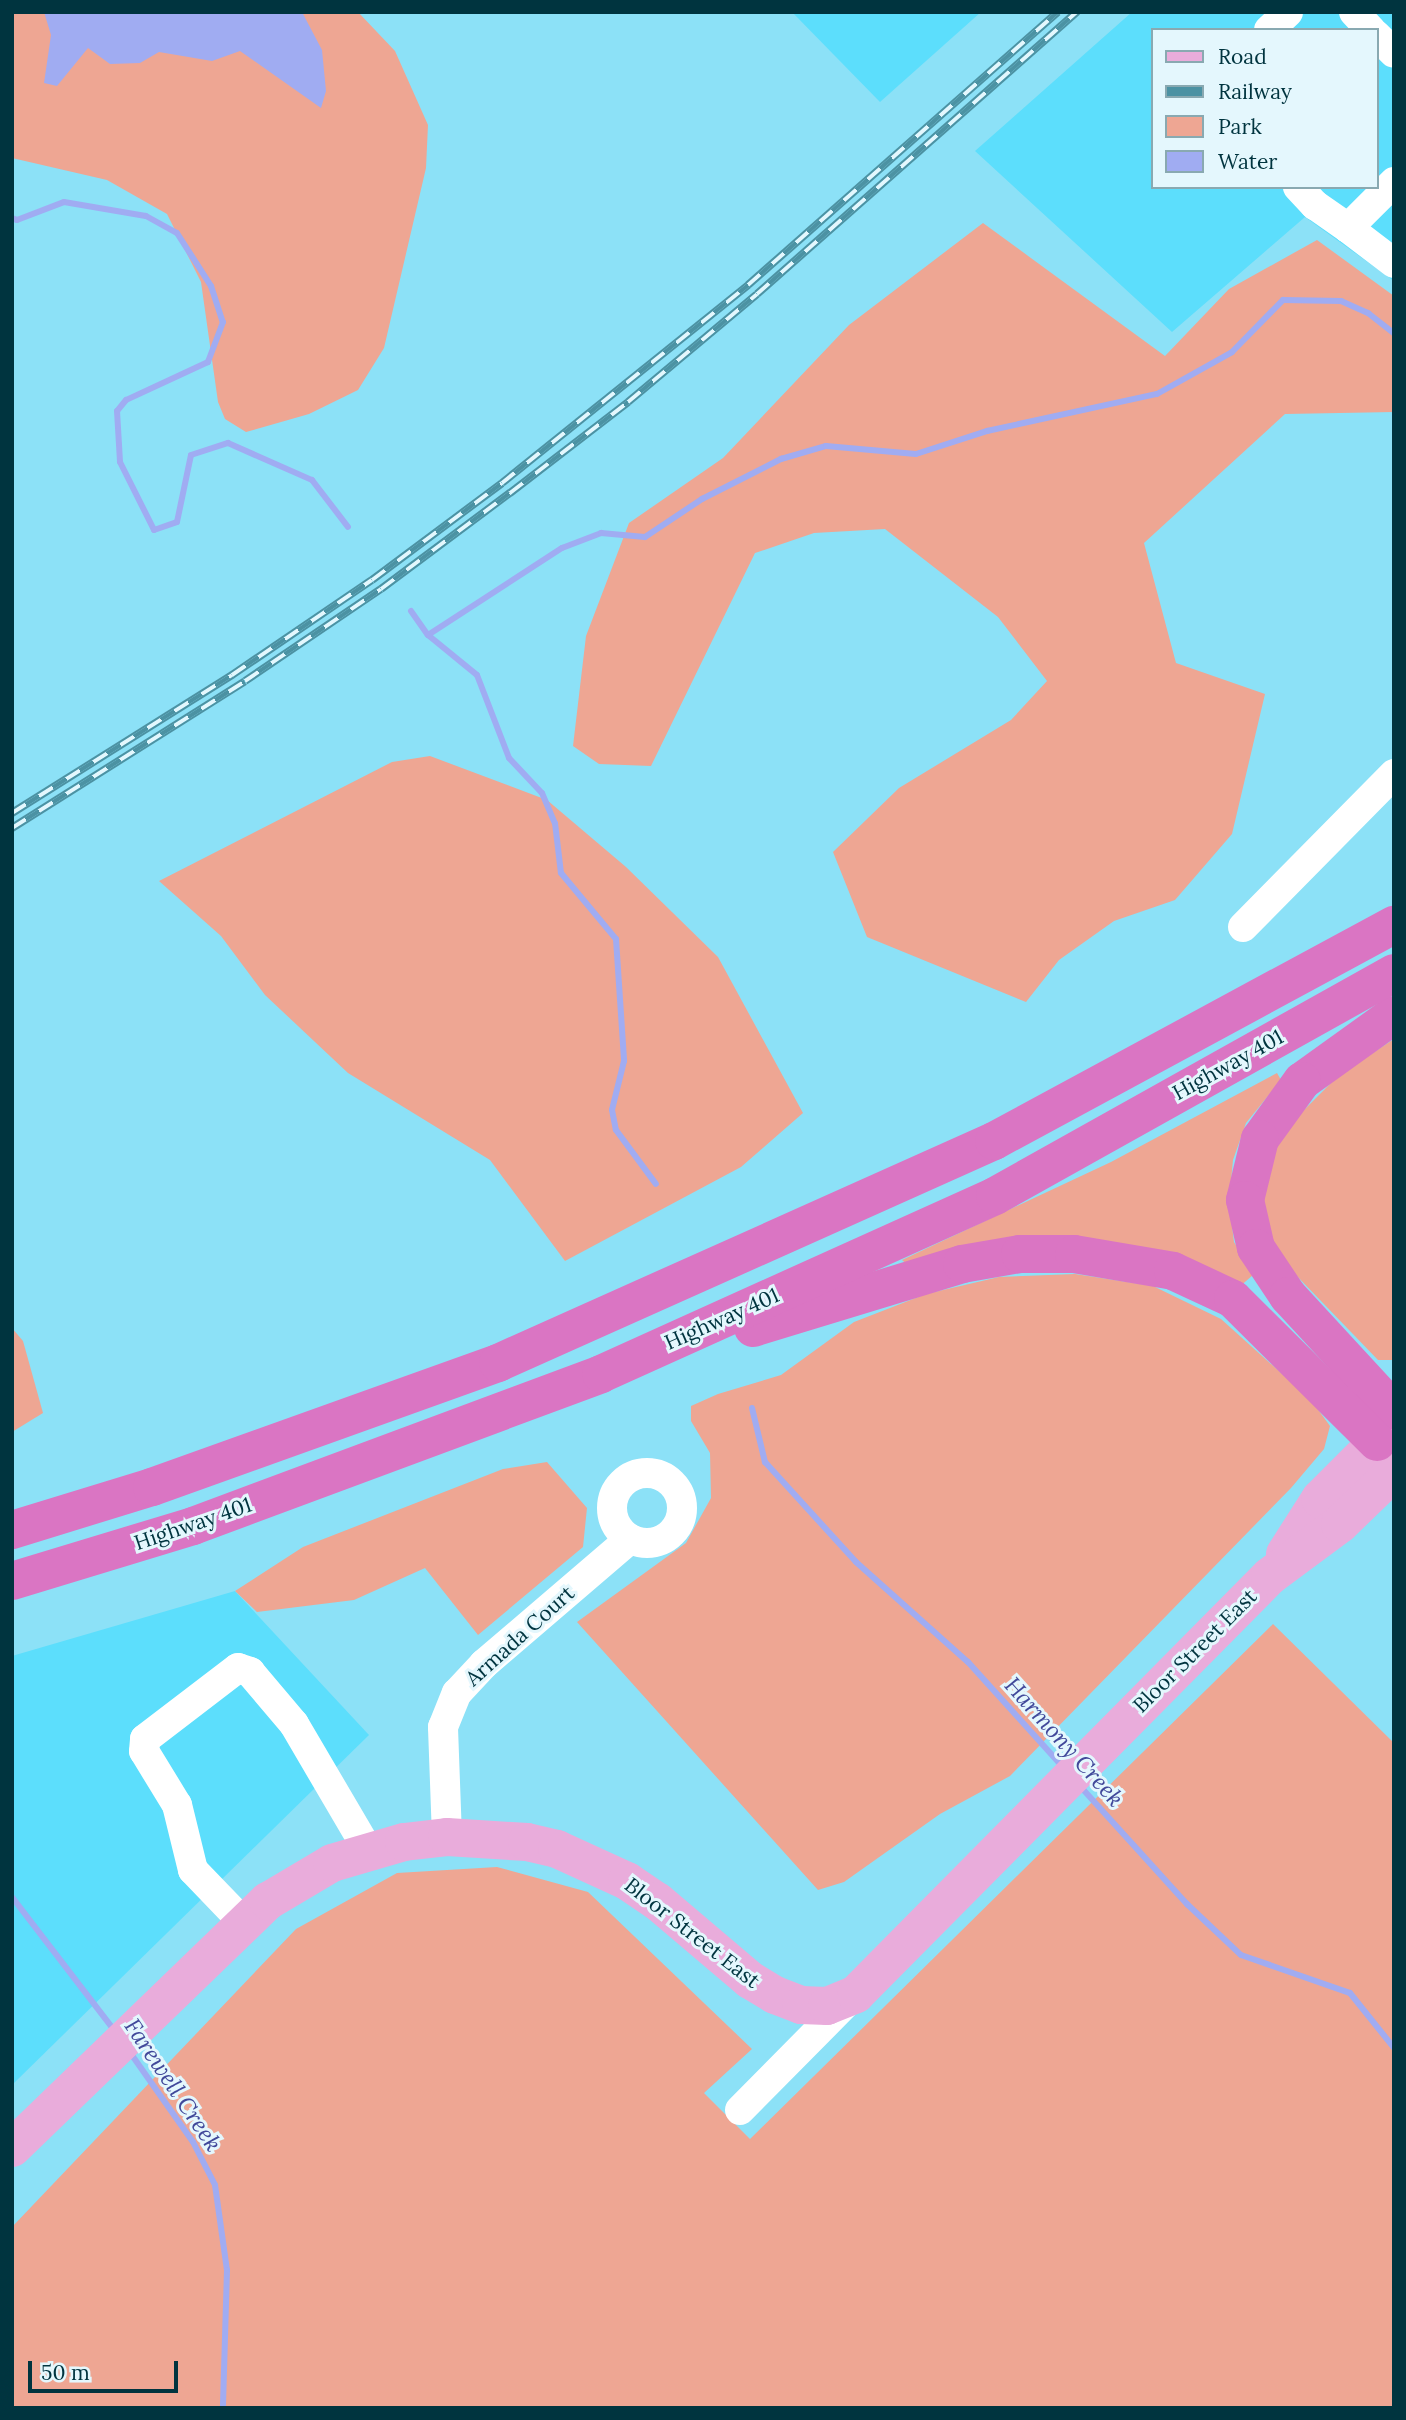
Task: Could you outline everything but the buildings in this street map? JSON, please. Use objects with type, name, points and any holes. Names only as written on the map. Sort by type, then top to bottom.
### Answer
[{"type":"highway","name":"Highway 401","points":[[12,1530],[152,1487],[498,1363],[994,1141],[1394,925]]},
{"type":"highway","name":"Highway 401","points":[[12,1581],[193,1525],[601,1374],[995,1196],[1394,973]]},
{"type":"highway","points":[[1390,1442],[1256,1248],[1245,1199],[1260,1139],[1302,1080],[1394,1015]]},
{"type":"highway","points":[[601,1374],[962,1264],[1020,1254],[1074,1254],[1174,1272],[1233,1299],[1390,1442]]},
{"type":"main road","name":"Bloor Street East","points":[[12,2148],[243,1922],[297,1881],[332,1863],[368,1850],[447,1837],[527,1842],[589,1861],[657,1901],[750,1980],[775,1996],[801,2005],[827,2006],[856,1994],[1270,1576],[1320,1499],[1390,1442]]},
{"type":"street","points":[[1271,28],[1289,12]]},
{"type":"street","points":[[1354,12],[1369,28]]},
{"type":"street","points":[[1378,37],[1394,53]]},
{"type":"street","points":[[1348,228],[1394,182]]},
{"type":"street","points":[[1300,189],[1315,205],[1394,263]]},
{"type":"street","points":[[1243,927],[1394,774]]},
{"type":"street","name":"Armada Court","points":[[447,1837],[443,1727],[457,1693],[484,1664],[630,1539]]},
{"type":"street","points":[[243,1922],[193,1870],[177,1805],[144,1752],[145,1739],[238,1668],[250,1672],[294,1724],[368,1850]]},
{"type":"street","points":[[740,2110],[856,1994]]},
{"type":"shaded area","points":[[792,12],[981,12],[880,102]]},
{"type":"shaded area","points":[[1132,12],[1394,12],[1394,281],[1305,217],[1172,332],[975,151]]},
{"type":"shaded area","points":[[235,1591],[369,1735],[12,2085],[12,1656]]},
{"type":"green space","points":[[12,12],[358,12],[395,51],[428,125],[426,168],[384,348],[358,390],[309,414],[246,432],[225,419],[218,402],[201,282],[167,214],[107,180],[12,158]]},
{"type":"green space","points":[[983,223],[1165,356],[1229,289],[1317,240],[1394,296],[1394,412],[1285,414],[1144,543],[1176,663],[1265,694],[1232,834],[1175,900],[1114,921],[1059,960],[1026,1002],[867,937],[833,852],[899,788],[1011,720],[1047,681],[998,617],[885,529],[814,533],[755,553],[651,766],[599,764],[573,746],[586,636],[629,523],[723,458],[849,325]]},
{"type":"green space","points":[[430,756],[547,800],[626,867],[718,957],[803,1113],[741,1167],[565,1261],[490,1160],[348,1073],[265,995],[221,936],[159,881],[392,762]]},
{"type":"green space","points":[[1394,1039],[1394,1360],[1378,1360],[1293,1272],[1268,1235],[1263,1194],[1272,1155],[1295,1119],[1338,1076]]},
{"type":"green space","points":[[1277,1073],[1281,1080],[1246,1123],[1233,1160],[1229,1202],[1234,1242],[1253,1275],[1238,1288],[1203,1273],[910,1267],[902,1260],[1111,1162]]},
{"type":"green space","points":[[1075,1274],[1153,1286],[1221,1319],[1311,1400],[1330,1426],[1324,1449],[1291,1488],[1010,1776],[940,1814],[844,1882],[818,1890],[577,1622],[686,1543],[711,1498],[710,1453],[691,1421],[691,1406],[718,1394],[781,1375],[854,1322],[926,1294],[999,1277]]},
{"type":"green space","points":[[12,1328],[23,1341],[43,1413],[12,1432]]},
{"type":"green space","points":[[547,1462],[587,1508],[583,1547],[478,1635],[425,1568],[354,1600],[257,1612],[235,1591],[303,1547],[503,1469]]},
{"type":"green space","points":[[1273,1624],[1394,1743],[1394,2408],[12,2408],[12,2227],[296,1929],[397,1873],[497,1867],[588,1892],[752,2049],[704,2093],[750,2139]]},
{"type":"water","points":[[44,12],[302,12],[322,50],[326,91],[321,108],[240,51],[212,61],[159,52],[140,63],[110,64],[88,48],[57,86],[44,83],[51,35]]},
{"type":"waterway","name":"Harmony Creek","points":[[12,218],[17,220],[64,202],[146,216],[177,233],[211,286],[223,322],[208,362],[126,400],[117,411],[120,462],[154,530],[177,522],[191,455],[228,443],[312,480],[348,527]]},
{"type":"waterway","points":[[428,635],[562,548],[601,533],[645,537],[702,499],[781,459],[826,446],[916,454],[987,431],[1157,394],[1232,352],[1283,300],[1341,301],[1368,313],[1394,333]]},
{"type":"waterway","name":"Harmony Creek","points":[[411,611],[428,635],[477,675],[509,758],[542,793],[555,823],[561,873],[616,939],[624,1061],[612,1110],[616,1130],[656,1184]]},
{"type":"waterway","name":"Harmony Creek","points":[[752,1408],[765,1462],[856,1562],[968,1662],[1062,1766]]},
{"type":"waterway","name":"Harmony Creek","points":[[1079,1785],[1187,1904],[1241,1955],[1350,1993],[1394,2048]]},
{"type":"waterway","name":"Farewell Creek","points":[[12,1897],[115,2031]]},
{"type":"waterway","name":"Farewell Creek","points":[[129,2051],[193,2142],[215,2185],[227,2270],[223,2408]]},
{"type":"railway","points":[[12,813],[232,675],[372,580],[502,483],[748,285],[1058,12]]},
{"type":"railway","points":[[12,828],[245,681],[381,589],[510,493],[628,402],[757,294],[1077,12]]}]
